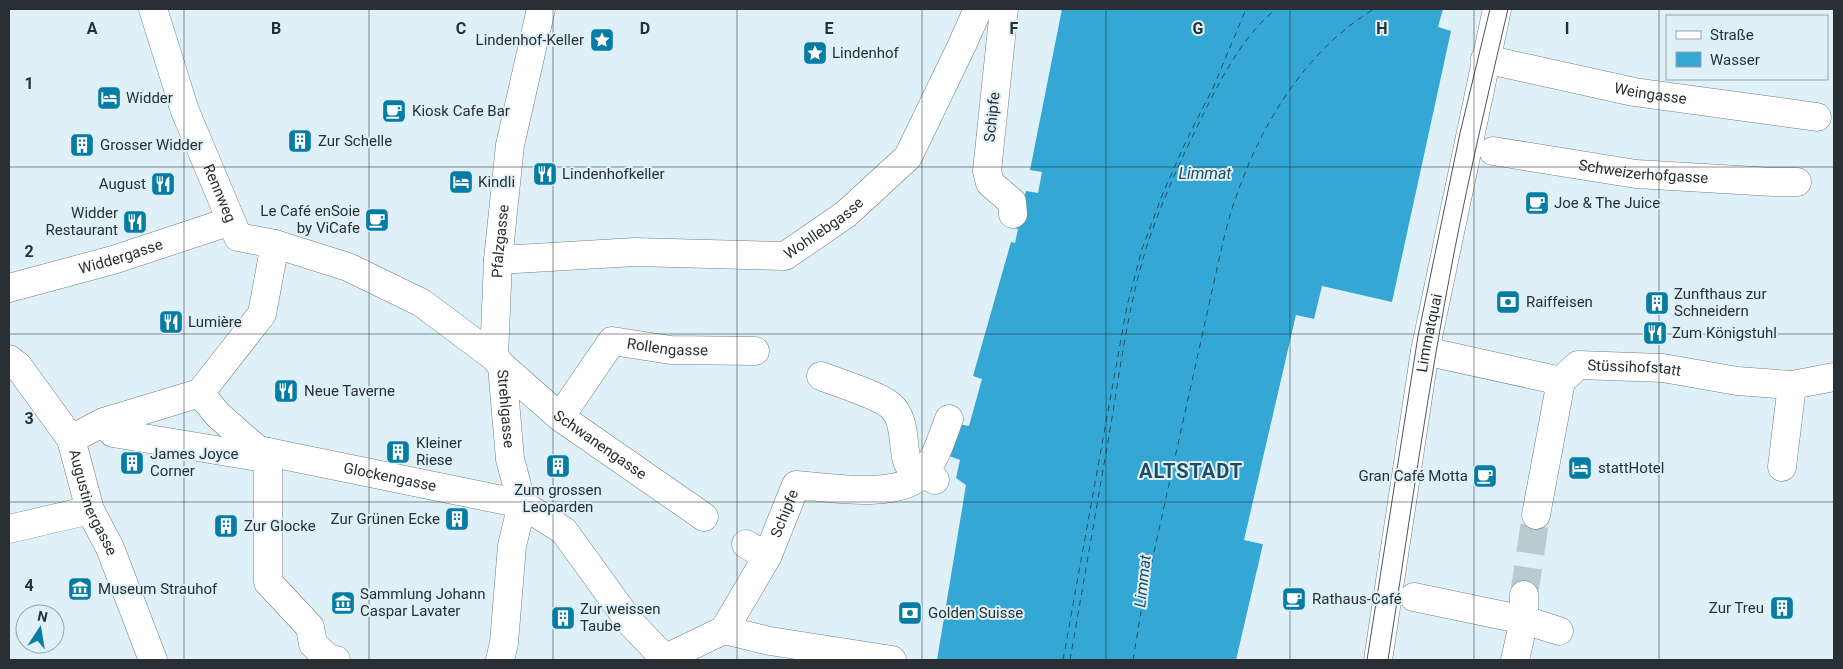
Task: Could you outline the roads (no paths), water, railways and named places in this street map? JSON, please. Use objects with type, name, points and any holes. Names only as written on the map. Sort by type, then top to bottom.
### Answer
[{"type":"street","name":"Rennweg","points":[[154,9],[186,111],[234,229]]},
{"type":"street","name":"Pfalzgasse","points":[[498,361],[498,260],[510,145],[541,9]]},
{"type":"street","name":"Wohllebgasse","points":[[498,260],[635,252],[786,256],[846,214],[908,157],[978,9]]},
{"type":"street","name":"Schipfe","points":[[1004,9],[987,171],[990,183],[1012,202],[1013,214]]},
{"type":"street","name":"Limmatquai","points":[[1378,660],[1424,351],[1498,62],[1496,9]]},
{"type":"street","name":"Weingasse","points":[[1498,62],[1634,92],[1817,117]]},
{"type":"street","name":"Schweizerhofgasse","points":[[1493,151],[1636,174],[1796,182]]},
{"type":"street","name":"Strehlgasse","points":[[234,229],[348,267],[422,303],[498,361],[510,459],[522,504]]},
{"type":"street","name":"Widdergasse","points":[[9,288],[234,229]]},
{"type":"street","points":[[71,439],[104,422],[200,393],[262,314],[276,244]]},
{"type":"street","name":"Rollengasse","points":[[560,417],[612,341],[671,350],[755,351]]},
{"type":"street","name":"Stüssihofstatt","points":[[1424,351],[1453,357],[1570,373],[1664,368],[1737,381],[1792,385],[1834,377]]},
{"type":"street","name":"Augustinergasse","points":[[9,359],[18,366],[71,439],[90,510],[110,548],[153,660]]},
{"type":"street","name":"Schwanengasse","points":[[498,361],[560,417],[704,517]]},
{"type":"street","points":[[1536,515],[1570,373]]},
{"type":"street","points":[[821,376],[877,398],[892,407],[902,428],[908,464],[911,468],[929,477],[932,459],[950,419]]},
{"type":"street","points":[[1782,468],[1792,385]]},
{"type":"street","name":"Glockengasse","points":[[200,393],[218,415],[263,452],[522,504]]},
{"type":"street","name":"Glockengasse","points":[[104,422],[113,433],[258,457],[263,452]]},
{"type":"street","points":[[263,452],[268,582],[310,627],[314,644],[330,660],[336,660]]},
{"type":"street","name":"Schipfe","points":[[724,630],[756,550],[796,484],[876,489],[903,485],[929,477]]},
{"type":"street","points":[[500,660],[504,643],[512,546],[522,504],[564,531],[629,620],[666,659],[724,630],[770,641],[892,660]]},
{"type":"street","points":[[9,529],[90,510]]},
{"type":"street","points":[[1414,596],[1524,608],[1559,631]]},
{"type":"street","points":[[1515,660],[1524,608]]},
{"type":"water","name":"Limmat","points":[[1062,9],[1443,9],[1438,27],[1451,31],[1392,302],[1322,286],[1314,319],[1296,316],[1245,540],[1263,544],[1236,660],[937,660],[966,485],[956,478],[960,460],[949,456],[958,424],[969,426],[982,379],[973,376],[1011,242],[1015,243],[1018,229],[1015,228],[1026,191],[1038,193],[1042,172],[1030,170]]},
{"type":"tunnel","points":[[1524,595],[1536,515]]},
{"type":"tram line","points":[[1367,660],[1418,336],[1460,133],[1490,9]]},
{"type":"tram line","points":[[1388,660],[1419,456],[1454,253],[1508,9]]},
{"type":"place","name":"Lindenhof-Keller","points":[[602,40]]},
{"type":"place","name":"Lindenhof","points":[[815,53]]},
{"type":"place","name":"Widder","points":[[109,98]]},
{"type":"place","name":"Kiosk Cafe Bar","points":[[394,111]]},
{"type":"place","name":"Zur Schelle","points":[[300,141]]},
{"type":"place","name":"Grosser Widder","points":[[82,145]]},
{"type":"place","name":"Lindenhofkeller","points":[[545,174]]},
{"type":"place","name":"Kindli","points":[[461,182]]},
{"type":"place","name":"August","points":[[163,184]]},
{"type":"place","name":"Joe & The Juice","points":[[1537,203]]},
{"type":"place","name":"Le Café enSoie by ViCafe","points":[[377,220]]},
{"type":"place","name":"Widder Restaurant","points":[[135,222]]},
{"type":"place","name":"Raiffeisen","points":[[1508,302]]},
{"type":"place","name":"Zunfthaus zur Schneidern","points":[[1657,303]]},
{"type":"place","name":"Lumière","points":[[171,322]]},
{"type":"place","name":"Zum Königstuhl","points":[[1655,333]]},
{"type":"place","name":"Neue Taverne","points":[[286,391]]},
{"type":"place","name":"Kleiner Riese","points":[[398,452]]},
{"type":"place","name":"James Joyce Corner","points":[[132,463]]},
{"type":"place","name":"Zum grossen Leoparden","points":[[558,466]]},
{"type":"place","name":"stattHotel","points":[[1580,468]]},
{"type":"place","name":"Gran Café Motta","points":[[1485,476]]},
{"type":"place","name":"Zur Grünen Ecke","points":[[457,519]]},
{"type":"place","name":"Zur Glocke","points":[[226,526]]},
{"type":"place","name":"Museum Strauhof","points":[[80,589]]},
{"type":"place","name":"Rathaus-Café","points":[[1294,599]]},
{"type":"place","name":"Sammlung Johann Caspar Lavater","points":[[343,603]]},
{"type":"place","name":"Zur Treu","points":[[1782,608]]},
{"type":"place","name":"Golden Suisse","points":[[910,613]]},
{"type":"place","name":"Zur weissen Taube","points":[[563,618]]},
{"type":"district","name":"ALTSTADT","points":[[1191,471]]}]
